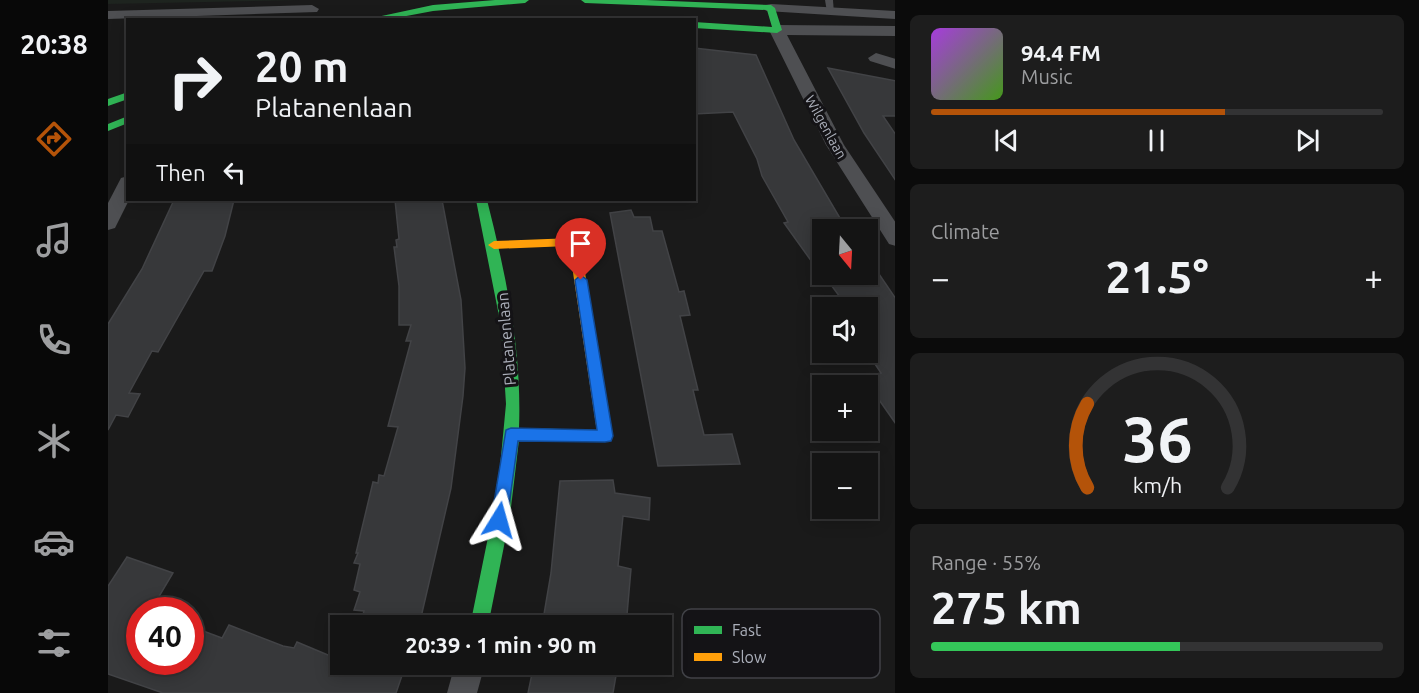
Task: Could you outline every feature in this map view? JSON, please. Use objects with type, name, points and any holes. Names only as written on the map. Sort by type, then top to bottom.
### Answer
[{"type":"street","points":[[394,14],[402,5],[401,0]]},
{"type":"street","points":[[376,18],[428,4],[525,0]]},
{"type":"street","points":[[585,0],[771,8],[830,6],[895,15]]},
{"type":"street","name":"Wilgenlaan","points":[[771,8],[777,30],[835,146],[895,237]]},
{"type":"street","points":[[108,15],[142,17],[312,9]]},
{"type":"street","points":[[696,26],[777,30],[895,30]]},
{"type":"street","points":[[876,58],[895,64]]},
{"type":"street","points":[[108,103],[126,96]]},
{"type":"street","points":[[108,128],[126,120]]},
{"type":"street","points":[[108,223],[126,186]]},
{"type":"street","name":"Platanenlaan","points":[[481,615],[492,563],[511,434],[511,380],[507,328],[494,244],[482,201]]},
{"type":"street","points":[[494,244],[574,242],[605,436],[511,434]]},
{"type":"street","points":[[462,693],[467,675]]},
{"type":"shaded area","points":[[108,0],[301,0],[108,4]]},
{"type":"building","points":[[696,48],[756,55],[794,140],[841,219],[812,219],[812,262],[784,223],[788,222],[762,176],[757,159],[733,112],[696,114]]},
{"type":"building","points":[[828,68],[895,81],[895,116],[883,116],[895,134],[895,180],[864,133]]},
{"type":"building","points":[[174,201],[234,201],[225,236],[212,271],[204,271],[158,352],[152,351],[129,393],[140,394],[128,417],[116,415],[108,430],[108,324],[142,269]]},
{"type":"building","points":[[395,201],[442,201],[461,300],[465,368],[463,396],[451,488],[422,615],[363,615],[364,611],[354,610],[360,592],[354,590],[360,564],[354,563],[373,482],[378,483],[379,475],[384,476],[398,427],[388,426],[411,341],[406,341],[411,325],[399,325],[399,286],[394,247],[397,247],[396,240],[399,239]]},
{"type":"building","points":[[631,210],[634,217],[650,217],[653,231],[662,231],[679,292],[684,291],[690,315],[680,316],[698,390],[693,390],[704,435],[732,434],[740,464],[658,466],[610,213]]},
{"type":"building","points":[[879,274],[895,298],[895,423],[878,398],[878,375],[872,375],[881,373],[874,363],[878,363],[878,297],[840,297],[831,285],[878,285]]},
{"type":"building","points":[[613,480],[615,493],[650,498],[649,520],[623,516],[618,566],[631,569],[627,615],[544,615],[551,573],[560,481]]},
{"type":"building","points":[[127,557],[173,573],[159,597],[126,597],[126,675],[204,675],[204,631],[222,638],[229,625],[283,646],[294,648],[297,642],[330,656],[330,675],[402,675],[396,693],[163,693],[108,674],[108,586]]},
{"type":"building","points":[[532,675],[616,675],[613,693],[528,693]]},
{"type":"traffic: fast","points":[[378,18],[433,8],[525,0]]},
{"type":"traffic: fast","points":[[585,0],[771,8],[777,30],[696,25]]},
{"type":"traffic: fast","points":[[108,103],[126,96]]},
{"type":"traffic: fast","points":[[108,128],[126,120]]},
{"type":"traffic: fast","points":[[481,201],[507,326],[513,404],[506,488],[497,544],[481,615]]},
{"type":"traffic: fast","points":[[511,434],[605,436],[604,432]]},
{"type":"traffic: slow","points":[[494,245],[574,242],[604,432]]},
{"type":"route","points":[[499,520],[511,434],[605,436],[581,280]]}]
